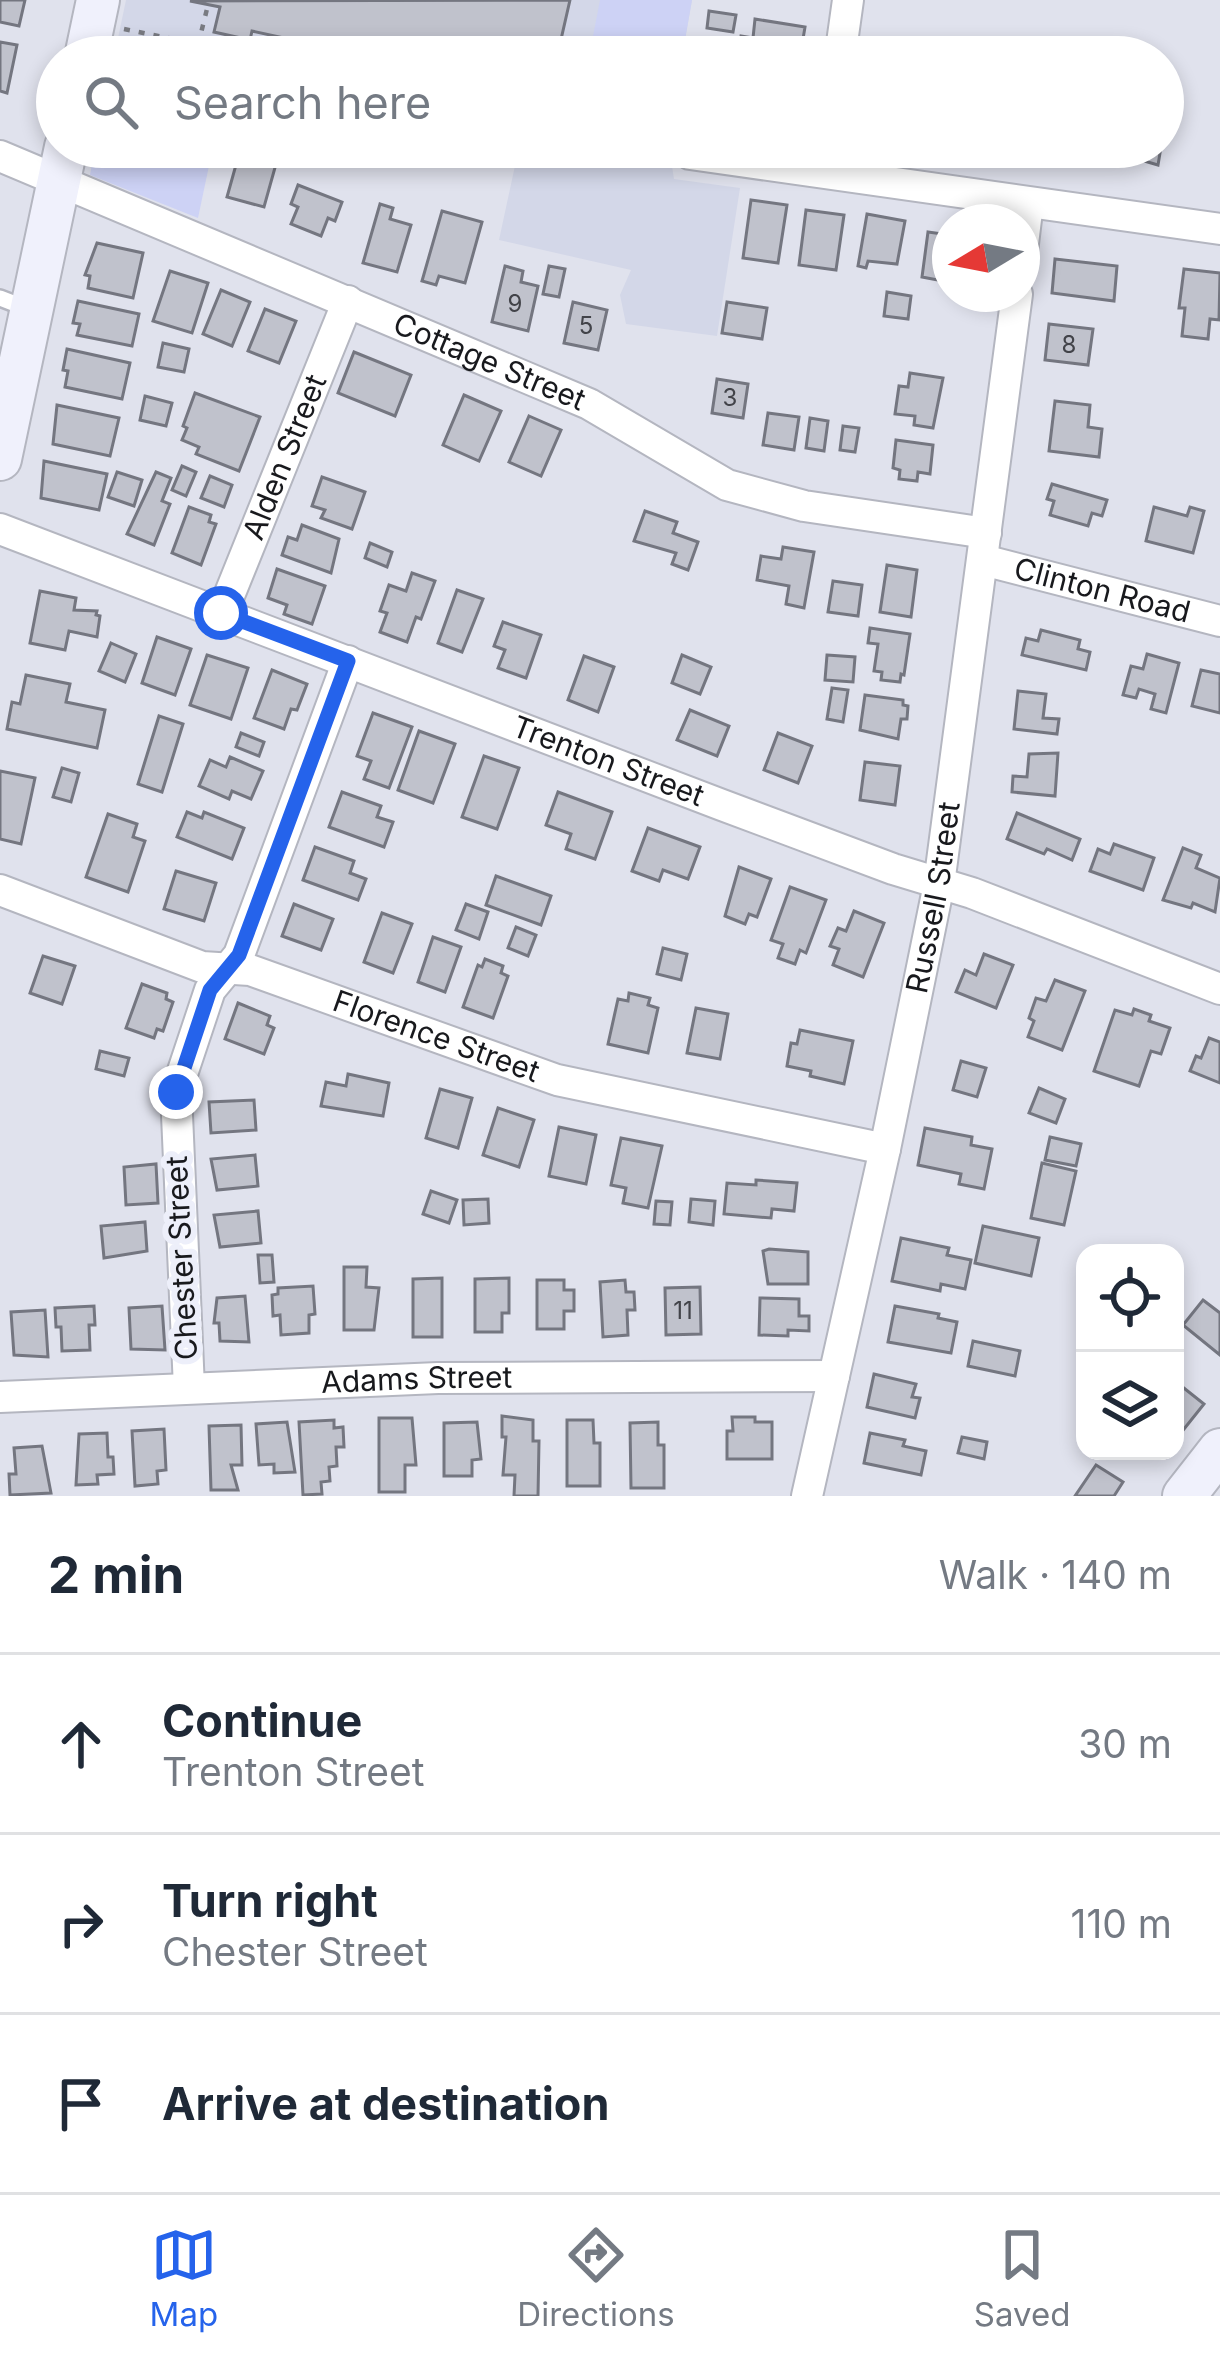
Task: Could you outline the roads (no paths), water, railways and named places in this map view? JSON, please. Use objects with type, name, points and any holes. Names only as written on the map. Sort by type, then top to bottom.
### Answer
[{"type":"main road","points":[[0,459],[16,304],[62,168]]},
{"type":"main road","points":[[1184,1496],[1220,1450]]},
{"type":"street","points":[[843,36],[848,0]]},
{"type":"street","name":"Cottage Street","points":[[0,156],[36,161]]},
{"type":"street","name":"Cottage Street","points":[[71,168],[348,301],[609,413],[728,485],[984,546]]},
{"type":"street","points":[[863,168],[1028,203],[1220,229]]},
{"type":"street","name":"Alden Street","points":[[221,613],[348,301]]},
{"type":"street","name":"Russell Street","points":[[807,1496],[939,884],[1015,312]]},
{"type":"street","name":"Trenton Street","points":[[0,529],[1220,989]]},
{"type":"street","name":"Clinton Road","points":[[984,546],[1220,621]]},
{"type":"street","name":"Chester Street","points":[[189,1388],[175,1103],[182,1069],[223,970],[239,955],[348,661]]},
{"type":"street","name":"Florence Street","points":[[0,890],[202,967],[250,970],[557,1080],[885,1148]]},
{"type":"street","name":"Adams Street","points":[[0,1397],[438,1378],[834,1376]]}]
